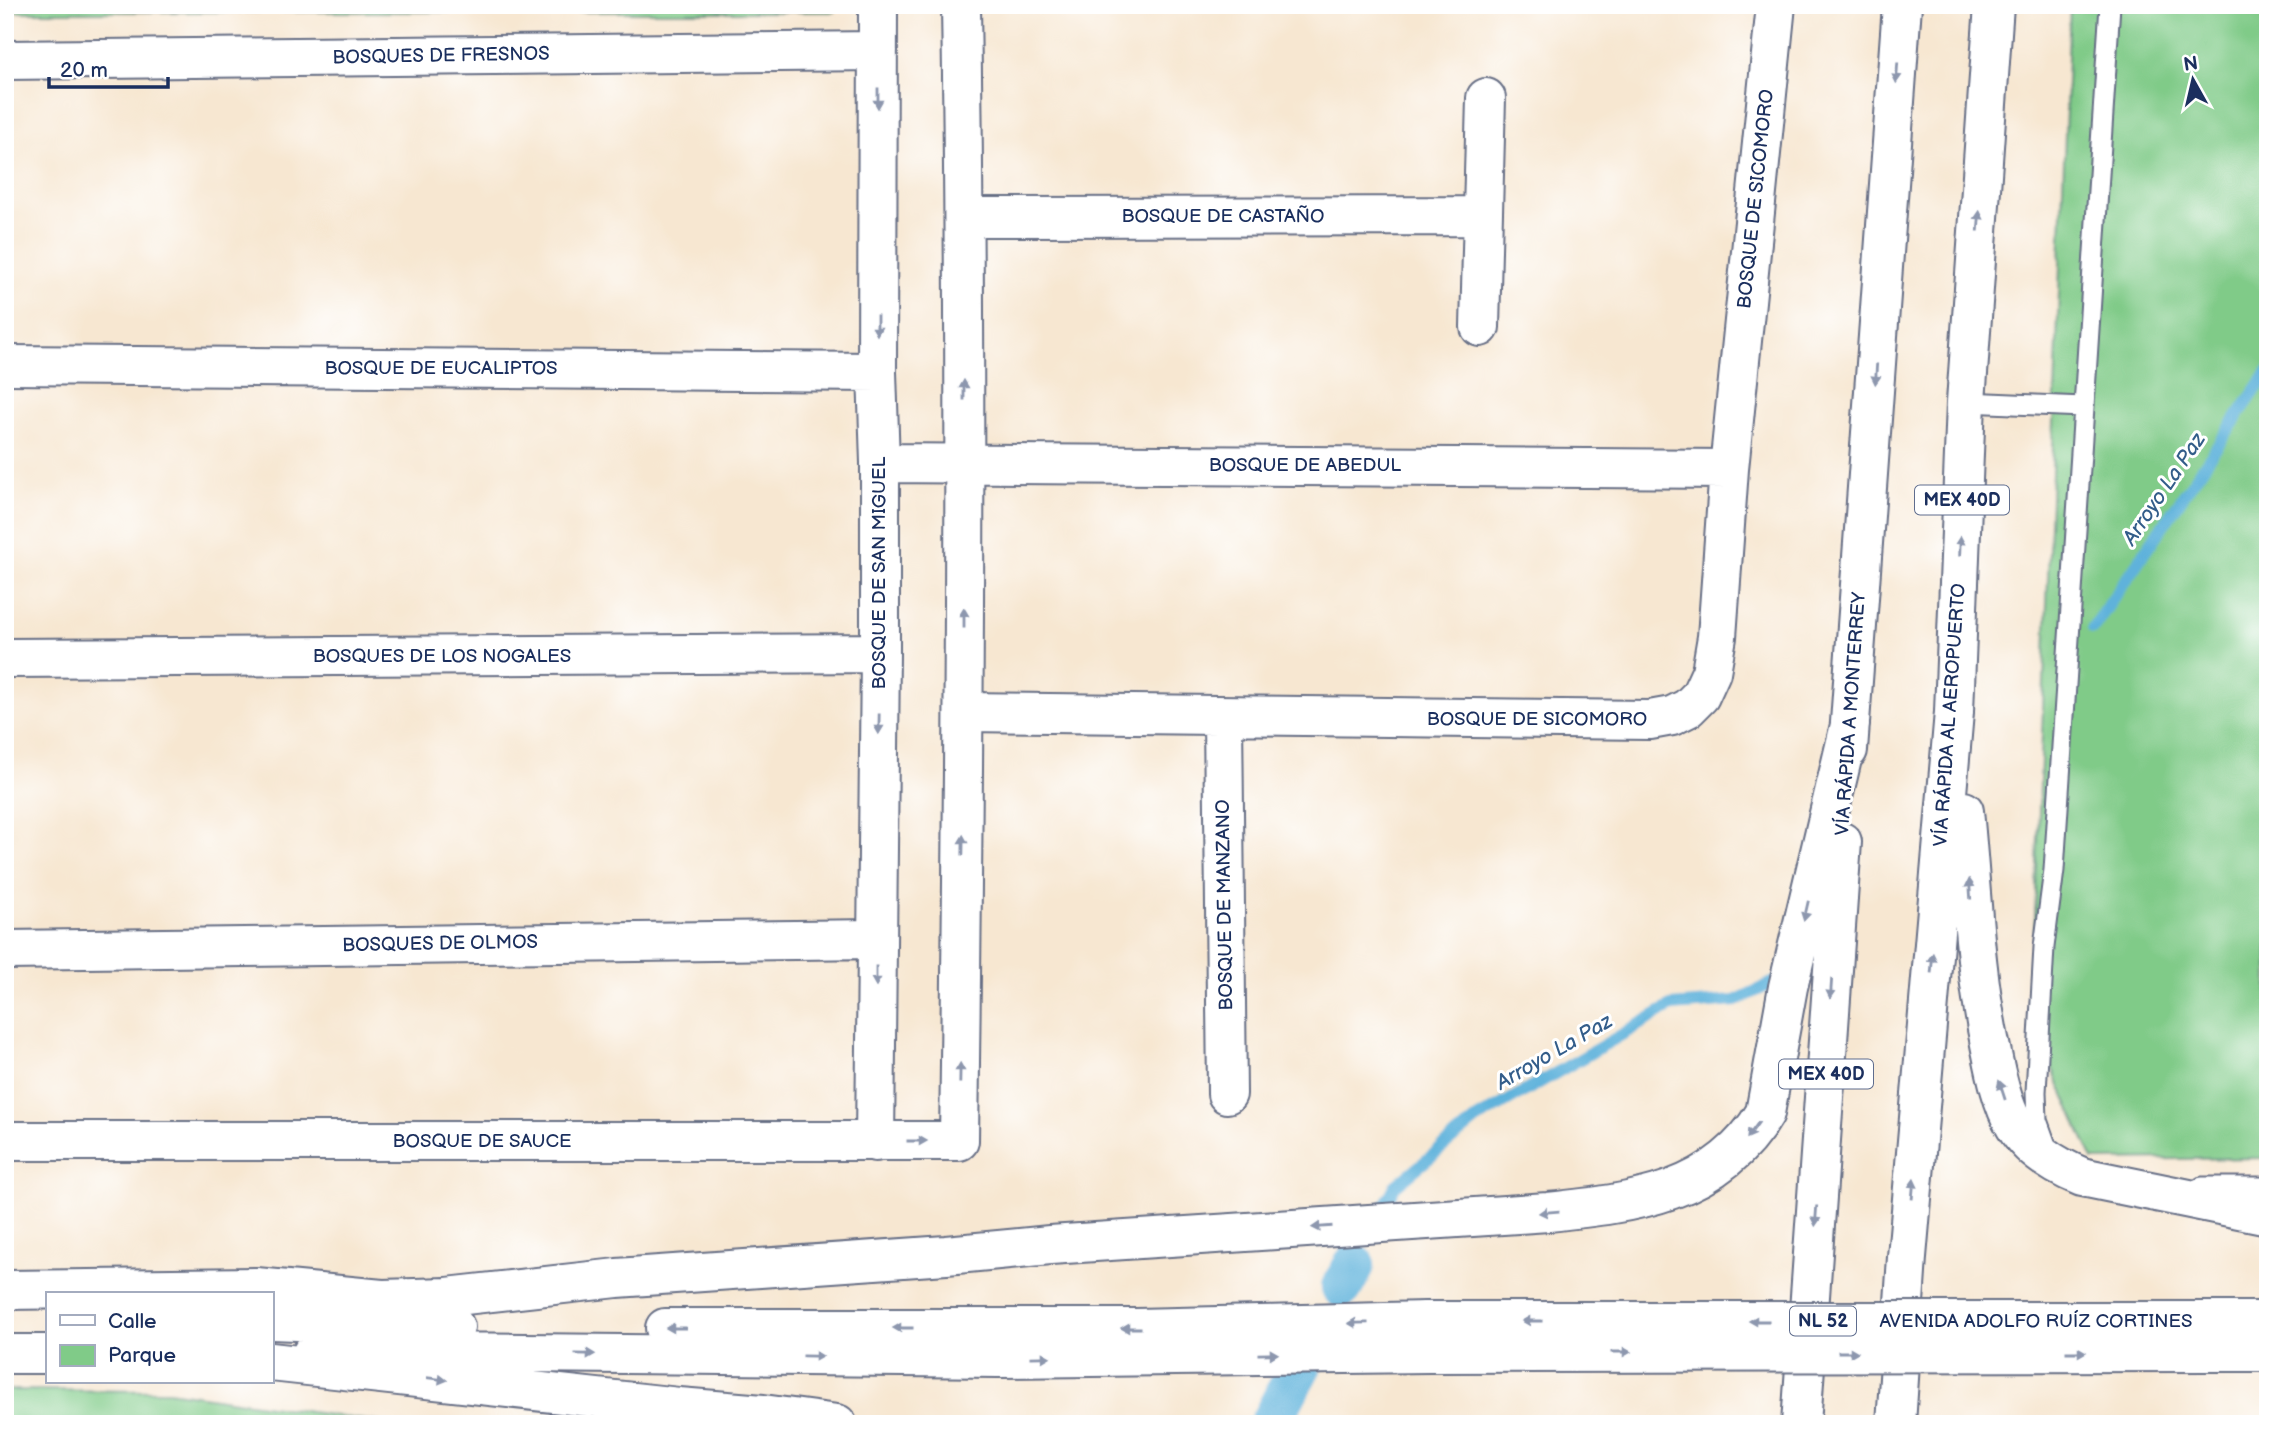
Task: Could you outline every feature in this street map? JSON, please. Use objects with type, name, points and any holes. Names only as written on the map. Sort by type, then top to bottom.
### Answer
[{"type":"main road","name":"BOSQUE DE SAN MIGUEL","points":[[874,1142],[880,653],[877,372],[878,5]]},
{"type":"main road","points":[[961,5],[964,217],[964,712]]},
{"type":"main road","name":"BOSQUE DE SICOMORO","points":[[964,712],[1650,720],[1672,716],[1688,708],[1700,696],[1711,672],[1717,637],[1729,468],[1776,5]]},
{"type":"main road","name":"VÍA RÁPIDA A MONTERREY","points":[[1801,1424],[1902,5]]},
{"type":"main road","name":"VÍA RÁPIDA AL AEROPUERTO","points":[[1896,1424],[1907,1257],[1954,712],[1966,402],[1994,5]]},
{"type":"main road","name":"BOSQUES DE FRESNOS","points":[[5,60],[878,51]]},
{"type":"main road","points":[[1480,327],[1486,98]]},
{"type":"main road","name":"BOSQUE DE CASTAÑO","points":[[964,217],[1482,216]]},
{"type":"main road","name":"BOSQUE DE EUCALIPTOS","points":[[5,365],[877,372]]},
{"type":"main road","name":"BOSQUE DE ABEDUL","points":[[880,463],[1729,468]]},
{"type":"main road","name":"BOSQUES DE LOS NOGALES","points":[[5,659],[880,653]]},
{"type":"main road","name":"BOSQUE DE SAUCE","points":[[5,1141],[959,1141],[964,712]]},
{"type":"main road","points":[[1954,712],[1982,1006],[1994,1064],[2015,1126],[2034,1149],[2058,1167],[2081,1177],[2268,1215]]},
{"type":"main road","name":"BOSQUE DE MANZANO","points":[[1223,717],[1227,1094]]},
{"type":"main road","points":[[5,1290],[256,1287],[382,1299],[447,1297],[617,1278],[1064,1244],[1548,1212],[1595,1207],[1664,1192],[1703,1175],[1729,1158],[1754,1131],[1765,1113],[1788,987],[1850,725]]},
{"type":"main road","name":"BOSQUES DE OLMOS","points":[[5,950],[876,939]]},
{"type":"main road","points":[[5,1300],[46,1304]]},
{"type":"main road","points":[[273,1320],[469,1328],[1136,1328],[1428,1337]]},
{"type":"main road","name":"AVENIDA ADOLFO RUÍZ CORTINES","points":[[1428,1337],[2218,1336],[2268,1321]]},
{"type":"main road","points":[[2218,1336],[2268,1352]]},
{"type":"main road","points":[[273,1354],[438,1352],[999,1358],[1428,1337]]},
{"type":"main road","points":[[5,1354],[46,1354]]},
{"type":"main road","points":[[273,1362],[679,1407],[763,1413],[837,1424]]},
{"type":"lane","points":[[2058,1167],[2044,1144],[2037,1120],[2036,1092],[2044,947],[2054,870],[2110,5]]},
{"type":"lane","points":[[1966,402],[2084,407]]},
{"type":"lane","points":[[2120,1186],[2268,1187]]},
{"type":"green space","points":[[5,5],[835,5],[835,12],[5,12]]},
{"type":"green space","points":[[2070,5],[2268,5],[2268,1158],[2093,1160],[2031,1020]]},
{"type":"green space","points":[[5,1390],[169,1391],[391,1424],[5,1424]]},
{"type":"waterway","name":"Arroyo La Paz","points":[[2093,628],[2268,372]]},
{"type":"waterway","name":"Arroyo La Paz","points":[[1381,1213],[1395,1186],[1477,1119],[1671,1006],[1735,1001],[1779,980]]},
{"type":"waterway","points":[[1342,1287],[1354,1265]]},
{"type":"waterway","points":[[1270,1424],[1305,1357]]}]
